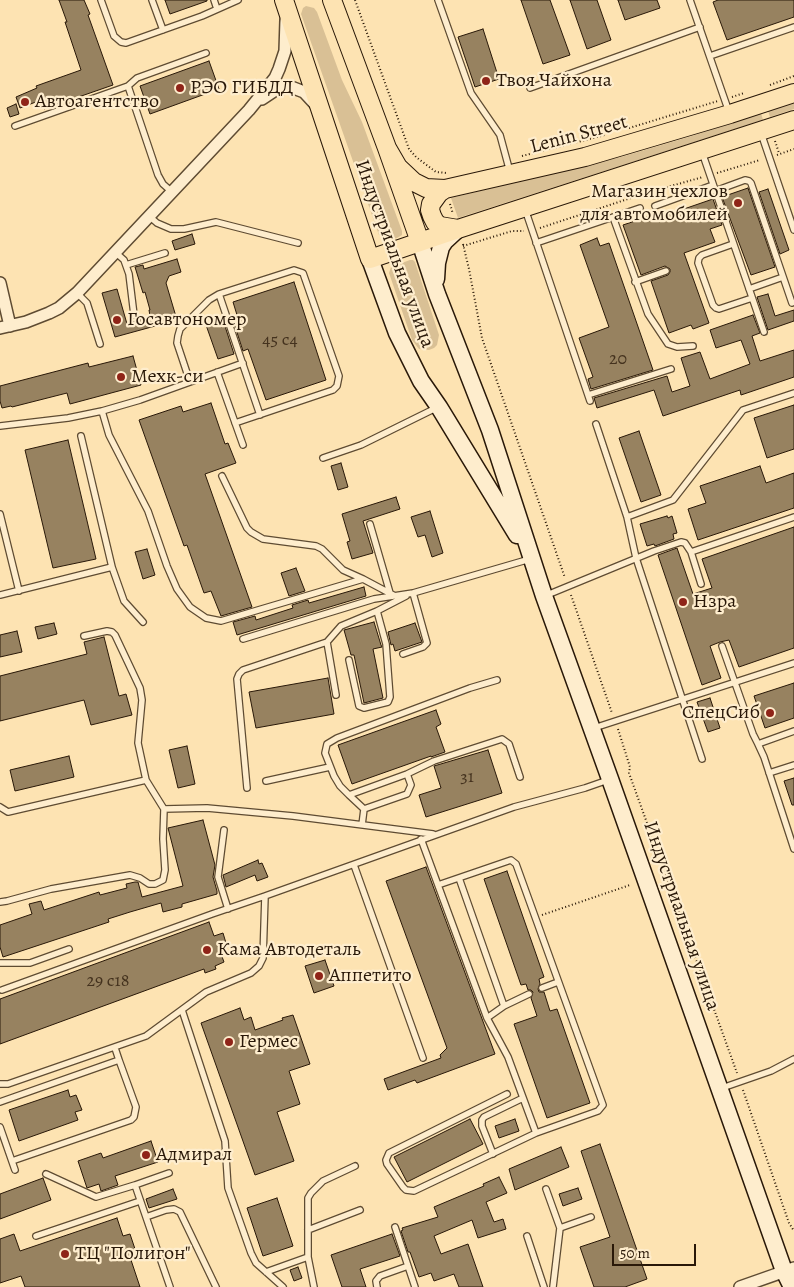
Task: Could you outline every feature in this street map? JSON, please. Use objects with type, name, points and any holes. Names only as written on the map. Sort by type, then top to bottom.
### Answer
[{"type":"main road","name":"Индустриальная улица","points":[[332,0],[387,148],[437,294],[490,430],[530,559],[720,1089],[789,1269],[792,1287]]},
{"type":"main road","name":"Индустриальная улица","points":[[287,3],[370,260],[402,342],[421,381],[439,406],[530,559]]},
{"type":"main road","name":"Lenin Street","points":[[387,148],[398,166],[414,182],[426,188],[445,190],[509,167],[585,156],[727,106],[794,93]]},
{"type":"main road","points":[[370,260],[524,207],[794,120]]},
{"type":"main road","points":[[445,190],[438,193],[431,204],[432,216],[440,226],[458,229]]},
{"type":"main road","points":[[437,294],[436,273],[438,254],[445,241],[458,229]]},
{"type":"street","points":[[0,283],[5,327],[49,313],[77,293],[249,110],[275,78],[286,40],[287,3]]},
{"type":"street","points":[[249,110],[277,89],[291,87],[309,96],[320,110]]},
{"type":"street","points":[[740,1287],[789,1269]]},
{"type":"lane","points":[[101,0],[114,36],[121,42],[126,43],[238,0]]},
{"type":"lane","points":[[152,0],[163,30]]},
{"type":"lane","points":[[214,0],[217,9]]},
{"type":"lane","points":[[438,0],[471,93],[500,135],[509,167]]},
{"type":"lane","points":[[690,0],[727,106]]},
{"type":"lane","points":[[530,88],[700,27]]},
{"type":"lane","points":[[710,56],[794,27]]},
{"type":"lane","points":[[15,126],[128,86],[137,78],[206,53]]},
{"type":"lane","points":[[128,86],[158,175],[163,184],[172,192]]},
{"type":"lane","points":[[760,131],[794,230]]},
{"type":"lane","points":[[701,150],[764,332]]},
{"type":"lane","points":[[655,206],[714,188],[745,180],[749,181],[792,303]]},
{"type":"lane","points":[[524,207],[589,398],[671,369]]},
{"type":"lane","points":[[536,243],[640,208]]},
{"type":"lane","points":[[149,216],[157,223],[172,229],[184,229],[216,222],[298,243]]},
{"type":"lane","points":[[613,217],[648,314],[668,344],[677,347],[693,346]]},
{"type":"lane","points":[[733,244],[702,255],[698,263],[713,305],[716,308],[719,309],[752,298]]},
{"type":"lane","points":[[115,252],[124,260],[126,265],[130,279],[134,315]]},
{"type":"lane","points":[[126,265],[166,253]]},
{"type":"lane","points":[[190,382],[177,343],[178,336],[180,329],[209,300],[219,294],[294,270],[303,273],[336,367],[339,381],[333,390],[235,424]]},
{"type":"lane","points":[[636,282],[666,271]]},
{"type":"lane","points":[[749,289],[783,277]]},
{"type":"lane","points":[[77,293],[87,303],[100,344]]},
{"type":"lane","points":[[219,294],[260,415]]},
{"type":"lane","points":[[0,426],[68,418],[102,411],[140,400],[242,363]]},
{"type":"lane","points":[[217,372],[243,445]]},
{"type":"lane","points":[[627,517],[673,500],[743,410],[794,393]]},
{"type":"lane","points":[[323,458],[361,445],[439,406]]},
{"type":"lane","points":[[102,411],[109,435],[148,511],[177,589],[190,608],[206,618],[221,621],[363,579]]},
{"type":"lane","points":[[596,424],[627,517],[636,558],[702,759]]},
{"type":"lane","points":[[81,436],[112,567],[124,601],[143,622]]},
{"type":"lane","points":[[222,476],[247,528],[251,532],[263,539],[316,546],[322,549],[343,570],[392,594]]},
{"type":"lane","points":[[0,514],[19,590]]},
{"type":"lane","points":[[691,552],[794,517]]},
{"type":"lane","points":[[370,524],[392,594]]},
{"type":"lane","points":[[544,596],[636,558],[681,542],[685,543],[691,552],[702,584]]},
{"type":"lane","points":[[247,788],[237,679],[243,670],[327,642],[341,626],[377,611],[412,593],[530,559]]},
{"type":"lane","points":[[0,595],[112,567]]},
{"type":"lane","points":[[243,639],[392,594],[412,593]]},
{"type":"lane","points":[[403,654],[423,647],[427,643],[412,593]]},
{"type":"lane","points":[[349,660],[359,706],[364,708],[388,702],[390,697],[386,644],[377,611]]},
{"type":"lane","points":[[0,902],[52,889],[130,875],[140,878],[149,884],[160,883],[165,876],[162,838],[164,809],[146,780],[138,743],[142,700],[140,688],[112,632],[107,631],[84,636]]},
{"type":"lane","points":[[327,642],[336,695]]},
{"type":"lane","points":[[722,646],[769,773],[794,849]]},
{"type":"lane","points":[[592,728],[794,663]]},
{"type":"lane","points":[[364,809],[340,786],[324,753],[327,744],[332,740],[470,688],[497,680]]},
{"type":"lane","points":[[758,744],[794,731]]},
{"type":"lane","points":[[349,795],[407,774],[434,761],[502,739],[509,744],[520,776]]},
{"type":"lane","points":[[769,773],[794,765]]},
{"type":"lane","points":[[266,781],[330,767]]},
{"type":"lane","points":[[364,809],[407,794],[411,785],[407,774]]},
{"type":"lane","points":[[2,990],[354,865],[421,839],[514,807],[585,788],[610,779]]},
{"type":"lane","points":[[0,814],[146,780]]},
{"type":"lane","points":[[0,808],[8,812]]},
{"type":"lane","points":[[164,809],[207,808],[293,816],[435,835]]},
{"type":"lane","points":[[362,825],[364,809]]},
{"type":"lane","points":[[224,830],[218,877],[228,909]]},
{"type":"lane","points":[[421,839],[487,1018],[508,1057],[536,1133]]},
{"type":"lane","points":[[438,885],[511,860],[514,862],[603,1105],[598,1111],[536,1133],[414,1191],[403,1187],[386,1160],[393,1150],[506,1094]]},
{"type":"lane","points":[[354,865],[423,1058]]},
{"type":"lane","points":[[459,878],[504,1006]]},
{"type":"lane","points":[[0,1084],[8,1084],[146,1036],[213,989],[243,978],[259,966],[263,958],[266,896]]},
{"type":"lane","points":[[0,963],[30,963],[69,950]]},
{"type":"lane","points":[[542,988],[558,982]]},
{"type":"lane","points":[[487,1018],[504,1006],[529,994]]},
{"type":"lane","points":[[182,1010],[225,1141],[230,1196],[256,1263],[283,1287]]},
{"type":"lane","points":[[12,1161],[131,1120],[134,1117],[136,1107],[115,1048]]},
{"type":"lane","points":[[720,1089],[771,1071],[794,1059]]},
{"type":"lane","points":[[0,1102],[119,1060]]},
{"type":"lane","points":[[493,1154],[482,1126],[482,1120],[484,1117],[523,1098]]},
{"type":"lane","points":[[0,1127],[15,1170]]},
{"type":"lane","points":[[314,1287],[308,1257],[308,1198],[311,1192],[323,1181],[355,1166]]},
{"type":"lane","points":[[46,1174],[96,1196],[168,1173]]},
{"type":"lane","points":[[135,1185],[170,1287]]},
{"type":"lane","points":[[546,1189],[560,1228],[552,1287]]},
{"type":"lane","points":[[36,1236],[140,1201]]},
{"type":"lane","points":[[146,1217],[166,1210],[174,1209],[180,1212],[216,1287]]},
{"type":"lane","points":[[308,1230],[360,1210]]},
{"type":"lane","points":[[560,1228],[591,1218]]},
{"type":"lane","points":[[395,1227],[415,1287]]},
{"type":"lane","points":[[527,1236],[544,1287]]},
{"type":"lane","points":[[266,1272],[308,1257]]},
{"type":"lane","points":[[377,1287],[376,1281],[380,1276],[408,1266]]},
{"type":"path","points":[[355,0],[409,148],[416,158],[436,172],[453,172]]},
{"type":"path","points":[[766,86],[794,76]]},
{"type":"path","points":[[624,129],[727,106],[749,92]]},
{"type":"path","points":[[509,167],[606,135]]},
{"type":"path","points":[[463,246],[512,231],[532,230],[646,193],[794,149]]},
{"type":"path","points":[[445,190],[469,269],[482,338],[615,722],[630,767],[629,772],[789,1223],[794,1231]]},
{"type":"path","points":[[535,918],[630,885]]},
{"type":"shaded area","points":[[306,6],[314,8],[317,12],[342,80],[362,122],[402,231],[402,235],[397,238],[388,240],[379,235],[301,14]]},
{"type":"shaded area","points":[[794,102],[794,109],[770,117],[768,111]]},
{"type":"shaded area","points":[[761,113],[763,120],[458,218],[451,198],[621,157]]},
{"type":"shaded area","points":[[410,260],[415,262],[439,335],[437,345],[429,350],[419,349],[412,340],[389,273],[391,267]]},
{"type":"building","points":[[59,0],[84,0],[113,85],[44,109],[41,100],[20,108],[16,97],[37,88],[36,86],[81,70]]},
{"type":"building","points":[[165,0],[207,0],[207,1],[170,14]]},
{"type":"building","points":[[521,0],[550,0],[570,55],[543,64]]},
{"type":"building","points":[[570,0],[597,0],[611,40],[587,49]]},
{"type":"building","points":[[618,0],[657,0],[660,8],[625,20]]},
{"type":"building","points":[[718,0],[794,0],[794,17],[727,40],[713,2]]},
{"type":"building","points":[[483,29],[499,79],[475,87],[458,37]]},
{"type":"building","name":"РЭО ГИБДД","points":[[209,61],[219,89],[150,114],[140,86]]},
{"type":"building","points":[[16,104],[19,114],[10,117],[7,108]]},
{"type":"building","points":[[748,188],[775,267],[751,275],[722,197]]},
{"type":"building","points":[[768,189],[789,250],[780,254],[759,192]]},
{"type":"building","points":[[713,199],[722,225],[710,229],[715,242],[684,253],[709,323],[693,329],[691,325],[669,333],[651,281],[668,275],[670,269],[665,266],[641,275],[623,225],[647,217],[649,221]]},
{"type":"building","points":[[192,234],[195,244],[175,250],[172,241]]},
{"type":"building","points":[[597,238],[600,246],[609,243],[653,370],[591,389],[588,379],[593,377],[579,338],[609,327],[580,245]]},
{"type":"building","points":[[177,259],[181,272],[169,276],[166,283],[177,320],[115,337],[102,293],[117,289],[127,324],[150,316],[145,292],[143,293],[135,267],[143,265],[144,269]]},
{"type":"building","points":[[294,282],[326,380],[266,400],[248,349],[243,351],[232,317],[237,315],[233,302]]},
{"type":"building","points":[[768,294],[775,316],[794,310],[794,321],[768,330],[757,297]]},
{"type":"building","points":[[753,315],[760,333],[752,336],[760,361],[794,350],[794,377],[741,395],[740,390],[663,416],[654,390],[597,408],[594,398],[667,376],[672,392],[690,386],[681,358],[700,352],[710,379],[750,364],[741,340],[716,348],[710,330]]},
{"type":"building","points":[[223,320],[234,354],[218,359],[206,325]]},
{"type":"building","points":[[133,356],[141,385],[70,404],[67,393],[2,408],[0,386],[88,363],[89,367]]},
{"type":"building","points":[[211,403],[225,444],[228,443],[236,463],[205,474],[252,607],[221,616],[211,591],[204,593],[187,545],[184,546],[139,420],[181,406],[183,412]]},
{"type":"building","points":[[794,405],[794,449],[767,458],[754,418]]},
{"type":"building","points":[[639,431],[661,495],[641,502],[619,438]]},
{"type":"building","points":[[68,440],[96,559],[53,568],[25,450]]},
{"type":"building","points":[[341,463],[348,487],[338,490],[331,466]]},
{"type":"building","points":[[760,466],[766,483],[794,473],[794,508],[698,540],[688,509],[706,503],[700,486]]},
{"type":"building","points":[[396,497],[400,509],[363,521],[373,553],[352,559],[347,542],[350,541],[342,514]]},
{"type":"building","points":[[430,511],[443,553],[432,557],[425,535],[418,537],[411,517]]},
{"type":"building","points":[[667,516],[668,518],[672,516],[677,533],[673,534],[674,539],[655,546],[654,544],[647,546],[640,524]]},
{"type":"building","points":[[794,527],[794,648],[739,667],[729,640],[710,646],[721,678],[702,685],[658,555],[677,548],[693,594],[712,588],[702,559]]},
{"type":"building","points":[[147,549],[155,575],[143,579],[135,552]]},
{"type":"building","points":[[296,568],[305,591],[289,596],[281,573]]},
{"type":"building","points":[[364,587],[366,596],[237,635],[233,622],[255,616],[256,620],[293,608],[292,605],[308,600],[309,603]]},
{"type":"building","points":[[374,622],[382,647],[373,649],[383,698],[364,703],[354,655],[351,655],[344,630]]},
{"type":"building","points":[[54,623],[57,634],[38,639],[35,627]]},
{"type":"building","points":[[415,623],[422,642],[395,651],[393,644],[391,645],[388,632]]},
{"type":"building","points":[[17,631],[22,652],[0,657],[0,635]]},
{"type":"building","points":[[104,637],[119,696],[126,694],[132,715],[91,725],[84,700],[0,721],[0,676],[87,654],[84,642]]},
{"type":"building","points":[[328,678],[334,714],[256,728],[249,692]]},
{"type":"building","points":[[794,683],[794,718],[765,728],[754,696]]},
{"type":"building","points":[[710,698],[720,728],[708,732],[697,702]]},
{"type":"building","points":[[436,710],[441,724],[436,727],[445,752],[352,784],[338,745]]},
{"type":"building","points":[[187,746],[195,784],[178,788],[169,750]]},
{"type":"building","points":[[488,750],[502,793],[426,817],[419,795],[441,788],[434,766]]},
{"type":"building","points":[[69,756],[74,777],[15,791],[10,770]]},
{"type":"building","points":[[794,778],[794,805],[792,805],[784,781]]},
{"type":"building","points":[[203,820],[215,865],[213,877],[217,894],[182,904],[182,907],[163,912],[161,903],[130,912],[108,919],[109,922],[3,957],[0,947],[0,925],[32,914],[29,904],[41,901],[44,910],[99,892],[100,895],[127,888],[126,884],[135,882],[138,882],[142,897],[183,886],[168,828]]},
{"type":"building","points":[[258,860],[259,864],[262,863],[268,877],[257,881],[255,875],[226,887],[223,875]]},
{"type":"building","points":[[426,867],[495,1054],[417,1083],[415,1080],[388,1090],[384,1079],[441,1058],[440,1055],[447,1048],[386,881]]},
{"type":"building","points":[[507,871],[544,977],[539,979],[539,992],[544,992],[550,1011],[557,1009],[590,1103],[547,1118],[514,1024],[537,1016],[531,998],[533,992],[528,990],[526,984],[521,985],[484,879]]},
{"type":"building","points":[[209,922],[214,936],[223,933],[226,943],[218,946],[224,962],[215,966],[216,969],[205,973],[204,969],[0,1044],[0,999]]},
{"type":"building","points":[[325,960],[334,986],[314,993],[305,966]]},
{"type":"building","points":[[240,1008],[244,1020],[251,1017],[255,1030],[293,1015],[310,1064],[289,1071],[300,1104],[277,1112],[294,1161],[255,1175],[201,1023]]},
{"type":"building","points":[[68,1090],[70,1097],[76,1095],[82,1110],[75,1112],[78,1120],[19,1141],[9,1110]]},
{"type":"building","points":[[470,1119],[483,1144],[407,1182],[394,1157]]},
{"type":"building","points":[[515,1119],[519,1131],[499,1138],[495,1126]]},
{"type":"building","points":[[151,1141],[158,1162],[115,1176],[118,1185],[101,1191],[99,1184],[87,1188],[78,1161],[101,1153],[103,1158]]},
{"type":"building","points":[[600,1144],[647,1279],[625,1287],[594,1287],[580,1247],[610,1237],[581,1151]]},
{"type":"building","points":[[561,1147],[569,1167],[515,1190],[509,1169]]},
{"type":"building","points":[[499,1177],[507,1193],[486,1202],[494,1222],[503,1219],[506,1229],[478,1238],[472,1220],[434,1236],[441,1254],[468,1244],[483,1287],[459,1287],[454,1274],[434,1281],[431,1273],[419,1277],[410,1252],[408,1252],[401,1231],[403,1230],[402,1228],[438,1217],[434,1207],[484,1186],[483,1184]]},
{"type":"building","points":[[43,1178],[51,1200],[0,1219],[0,1194]]},
{"type":"building","points":[[578,1188],[582,1199],[563,1206],[559,1194]]},
{"type":"building","points":[[173,1189],[177,1199],[149,1208],[146,1199]]},
{"type":"building","points":[[277,1198],[293,1246],[263,1256],[247,1208]]},
{"type":"building","name":"ТЦ \"Полигон\"","points":[[117,1218],[123,1236],[130,1234],[137,1255],[130,1257],[140,1287],[25,1287],[21,1276],[0,1283],[0,1239],[14,1234],[20,1251]]},
{"type":"building","points":[[392,1234],[400,1256],[360,1269],[366,1287],[342,1287],[331,1255]]},
{"type":"building","points":[[298,1267],[302,1278],[294,1281],[290,1270]]},
{"type":"place","name":"Твоя Чайхона","points":[[486,81]]},
{"type":"place","name":"РЭО ГИБДД","points":[[180,88]]},
{"type":"place","name":"Автоагентство","points":[[25,102]]},
{"type":"place","name":"Магазин чехлов для автомобилей","points":[[738,203]]},
{"type":"place","name":"Госавтономер","points":[[117,320]]},
{"type":"place","name":"Мехк-си","points":[[121,377]]},
{"type":"place","name":"Нзра","points":[[683,602]]},
{"type":"place","name":"СпецСиб","points":[[770,713]]},
{"type":"place","name":"Кама Автодеталь","points":[[207,950]]},
{"type":"place","name":"Аппетито","points":[[319,976]]},
{"type":"place","name":"Гермес","points":[[229,1042]]},
{"type":"place","name":"Адмирал","points":[[146,1155]]},
{"type":"place","name":"ТЦ \"Полигон\"","points":[[65,1254]]}]
